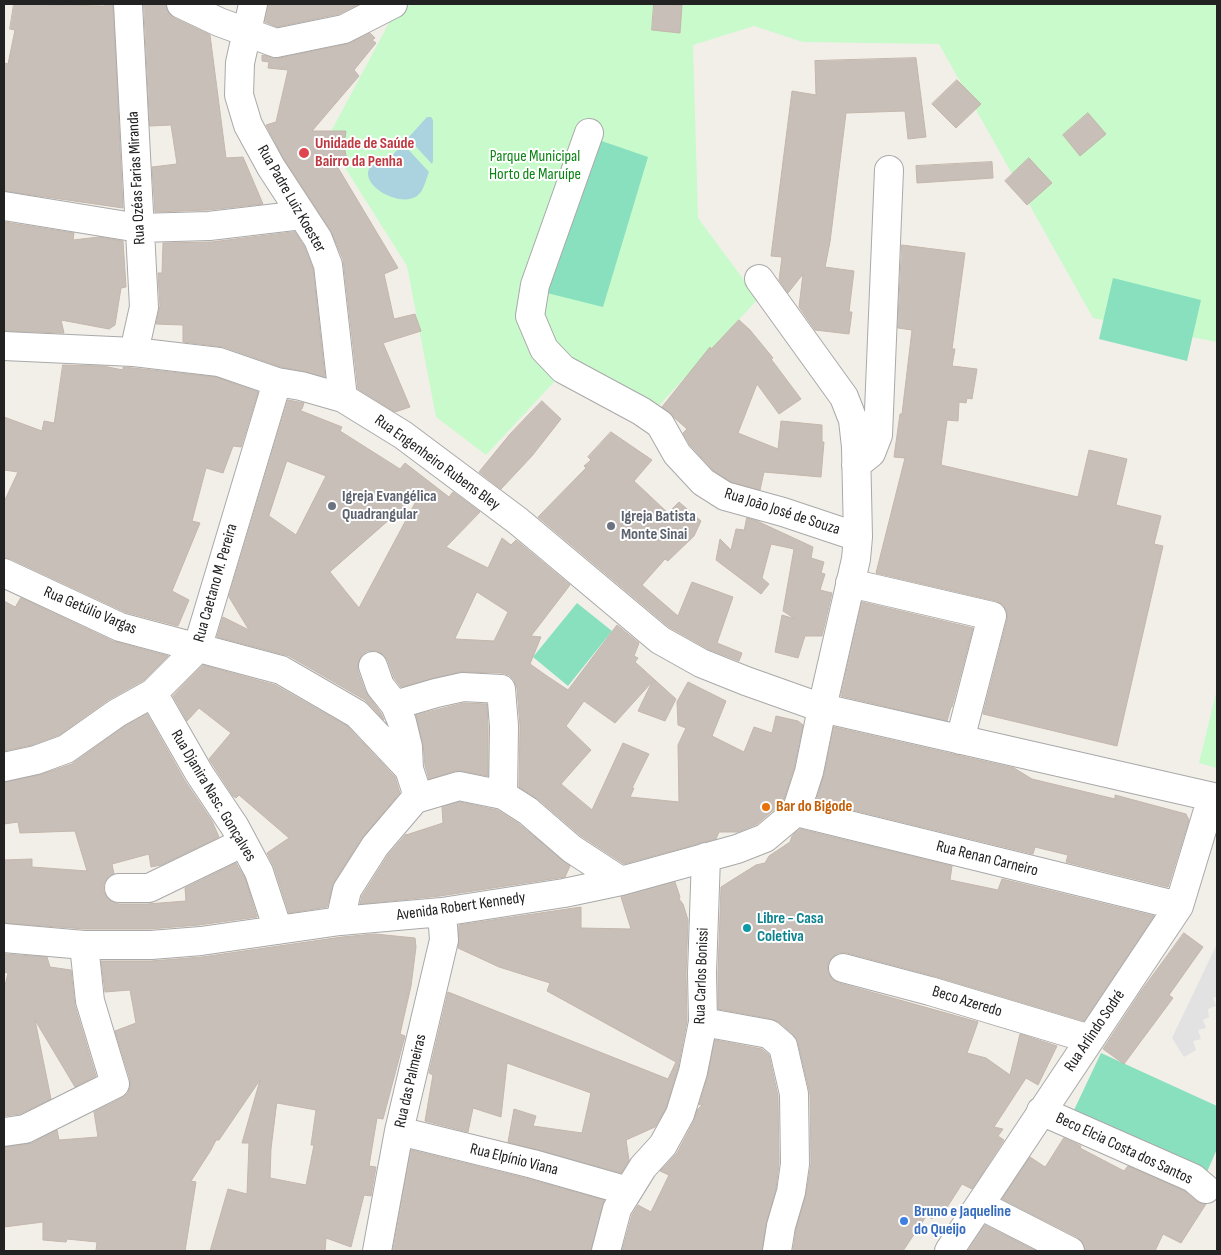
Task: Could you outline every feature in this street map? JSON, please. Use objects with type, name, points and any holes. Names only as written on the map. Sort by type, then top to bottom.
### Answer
[{"type":"street","name":"Rua Ozéas Farias Miranda","points":[[128,4],[144,307],[134,352]]},
{"type":"street","points":[[180,4],[220,22],[276,43],[344,29],[393,4]]},
{"type":"street","name":"Rua Padre Luiz Koester","points":[[253,4],[240,63],[239,95],[248,125],[271,167],[318,239],[328,264],[343,398]]},
{"type":"street","name":"Rua João José de Souza","points":[[589,133],[535,285],[530,316],[544,349],[563,369],[641,411],[660,424],[677,454],[703,482],[725,496],[783,512],[858,537],[856,559],[822,708]]},
{"type":"street","points":[[856,465],[871,453],[878,435],[889,170]]},
{"type":"street","points":[[4,206],[139,228],[209,226],[302,215]]},
{"type":"street","points":[[759,279],[844,396],[853,420],[858,537]]},
{"type":"street","name":"Rua Engenheiro Rubens Bley","points":[[4,346],[134,352],[220,362],[277,382],[301,386],[343,398],[403,435],[518,521],[660,640],[700,663],[822,708]]},
{"type":"street","name":"Rua Caetano M. Pereira","points":[[5,763],[36,760],[66,749],[117,713],[153,693],[197,649],[277,382]]},
{"type":"street","name":"Rua Getúlio Vargas","points":[[4,573],[120,627],[280,670],[357,714],[409,769],[416,790],[415,799]]},
{"type":"street","points":[[850,582],[992,616],[960,740]]},
{"type":"street","points":[[373,666],[380,686],[395,705],[402,722],[408,747],[409,769]]},
{"type":"street","points":[[395,705],[463,687],[501,689],[504,726],[503,795]]},
{"type":"street","name":"Rua Djanira Nasc. Gonçalves","points":[[153,693],[199,773],[235,827],[259,872],[278,930]]},
{"type":"street","points":[[796,812],[809,772],[822,708],[1214,798]]},
{"type":"street","points":[[340,921],[347,890],[375,846],[415,799],[459,786],[503,795],[528,810],[572,849],[621,881]]},
{"type":"street","name":"Rua Arlindo Sodré","points":[[949,1251],[1179,906],[1214,798]]},
{"type":"street","name":"Avenida Robert Kennedy","points":[[4,938],[84,944],[159,945],[201,941],[340,921],[442,912],[564,893],[621,881],[737,849],[765,838],[796,812]]},
{"type":"street","name":"Rua Renan Carneiro","points":[[796,812],[1179,906]]},
{"type":"street","points":[[119,888],[149,888],[242,843]]},
{"type":"street","name":"Rua Carlos Bonissi","points":[[606,1251],[617,1210],[643,1167],[663,1145],[680,1114],[693,1072],[703,1022],[702,973],[706,857]]},
{"type":"street","name":"Rua das Palmeiras","points":[[377,1251],[399,1131],[444,940],[442,912]]},
{"type":"street","points":[[4,1132],[25,1129],[114,1084],[90,1001],[84,944]]},
{"type":"street","name":"Beco Azeredo","points":[[843,968],[930,991],[1090,1039]]},
{"type":"street","points":[[703,1022],[769,1034],[783,1046],[794,1094],[795,1164],[791,1192],[781,1226],[777,1251]]},
{"type":"street","name":"Beco Elcia Costa dos Santos","points":[[1041,1111],[1193,1178],[1206,1189]]},
{"type":"street","name":"Rua Elpínio Viana","points":[[399,1131],[533,1164],[628,1191]]},
{"type":"street","points":[[980,1205],[1070,1251]]},
{"type":"green space","name":"Parque Municipal Horto de Maruípe","points":[[411,4],[1217,4],[1217,342],[1093,318],[939,44],[803,42],[754,26],[693,45],[698,218],[758,299],[652,413],[568,367],[486,455],[436,417],[407,266],[327,139],[390,21]]},
{"type":"green space","points":[[593,138],[648,157],[603,307],[547,293]]},
{"type":"green space","points":[[1113,278],[1201,300],[1187,361],[1099,339]]},
{"type":"green space","points":[[577,603],[612,631],[568,686],[533,657]]},
{"type":"green space","points":[[1217,689],[1217,768],[1199,763]]},
{"type":"green space","points":[[1101,1053],[1217,1106],[1217,1149],[1200,1188],[1066,1127]]},
{"type":"shaded area","points":[[1217,944],[1217,996],[1213,998],[1216,1006],[1208,1009],[1209,1017],[1203,1020],[1206,1028],[1198,1030],[1201,1039],[1193,1041],[1196,1050],[1184,1057],[1172,1038]]},
{"type":"water","points":[[427,117],[431,117],[433,120],[432,164],[408,138]]},
{"type":"water","points":[[402,146],[405,146],[429,172],[421,191],[417,196],[410,199],[392,197],[384,193],[376,188],[368,176],[370,167],[385,162]]},
{"type":"building","points":[[14,4],[105,6],[105,4],[113,4],[123,208],[4,191],[4,63],[8,64],[15,30],[10,29]]},
{"type":"building","points":[[144,4],[166,4],[168,12],[174,18],[210,35],[226,158],[243,157],[263,204],[208,210],[155,212],[152,167],[177,164],[171,125],[150,126]]},
{"type":"building","points":[[268,4],[359,4],[339,14],[277,27],[265,22]]},
{"type":"building","points":[[654,4],[682,5],[680,33],[652,30]]},
{"type":"building","points":[[370,33],[375,38],[372,40],[376,43],[354,70],[359,76],[312,131],[346,131],[344,146],[347,160],[334,161],[398,268],[384,274],[394,319],[415,314],[421,331],[383,343],[410,407],[395,412],[358,389],[343,259],[331,231],[284,159],[266,125],[276,122],[288,70],[268,68],[269,62],[262,61],[262,55],[279,58],[347,44]]},
{"type":"building","points":[[916,58],[926,137],[908,139],[905,111],[846,113],[830,242],[825,267],[854,271],[849,312],[852,312],[849,334],[815,330],[799,307],[803,274],[788,293],[779,280],[782,257],[771,256],[792,91],[816,95],[815,61]]},
{"type":"building","points":[[957,80],[981,104],[956,128],[932,104]]},
{"type":"building","points":[[1088,113],[1106,134],[1080,156],[1063,135]]},
{"type":"building","points":[[1029,158],[1052,183],[1027,205],[1005,181]]},
{"type":"building","points":[[992,162],[993,178],[917,183],[916,166]]},
{"type":"building","points":[[4,222],[74,233],[73,240],[99,237],[123,241],[126,287],[121,288],[115,325],[109,329],[61,320],[64,333],[4,331]]},
{"type":"building","points":[[295,232],[304,246],[313,269],[325,377],[281,367],[224,347],[183,342],[183,325],[156,324],[160,306],[158,273],[162,273],[163,243],[211,242]]},
{"type":"building","points":[[902,245],[965,253],[952,349],[955,349],[952,366],[977,369],[972,399],[967,398],[966,403],[959,402],[958,421],[947,420],[941,465],[1078,497],[1089,450],[1127,459],[1116,505],[1161,516],[1154,544],[1163,546],[1117,746],[983,714],[1007,620],[1007,612],[1003,605],[996,601],[876,573],[905,458],[894,457],[900,414],[902,414],[912,330],[898,328]]},
{"type":"building","points":[[739,320],[750,330],[773,358],[771,359],[801,399],[779,414],[757,384],[738,433],[778,449],[781,421],[822,425],[822,442],[824,442],[821,477],[764,472],[760,490],[731,482],[713,470],[690,445],[683,433],[687,429],[662,407],[710,347],[711,349]]},
{"type":"building","points":[[63,365],[103,366],[123,370],[123,367],[216,377],[258,392],[241,447],[233,446],[223,473],[206,468],[192,521],[200,523],[172,591],[189,600],[178,626],[125,612],[4,557],[4,502],[18,472],[4,470],[4,417],[42,431],[44,421],[54,423]]},
{"type":"building","points":[[288,400],[304,403],[302,409],[299,410],[342,427],[340,431],[400,469],[405,463],[449,497],[453,492],[480,512],[446,547],[488,568],[502,538],[511,545],[516,540],[570,585],[531,636],[541,637],[530,664],[568,690],[617,625],[639,643],[634,656],[638,658],[635,662],[676,699],[665,721],[638,711],[652,682],[615,723],[584,701],[566,726],[591,750],[561,784],[592,810],[623,743],[649,754],[632,788],[634,788],[630,797],[679,802],[678,745],[686,728],[678,725],[677,702],[688,682],[726,701],[712,736],[744,752],[754,727],[772,733],[776,716],[798,721],[803,725],[794,768],[783,802],[757,824],[738,832],[719,832],[716,839],[624,864],[581,836],[538,799],[519,787],[520,726],[517,688],[514,680],[509,675],[502,673],[460,672],[401,687],[394,678],[384,655],[376,651],[367,651],[361,656],[358,663],[358,671],[365,691],[384,720],[365,700],[289,656],[217,637],[223,617],[249,630],[229,597]],"holes":[[[287,461],[326,476],[296,535],[269,516]],[[421,492],[359,608],[330,572]],[[477,592],[508,612],[494,641],[455,639]]]},
{"type":"building","points":[[542,401],[561,419],[532,456],[501,489],[479,472],[510,434]]},
{"type":"building","points":[[611,432],[652,460],[634,481],[668,513],[679,502],[701,521],[694,536],[668,561],[665,559],[642,585],[678,616],[692,582],[733,597],[717,643],[742,653],[739,661],[708,649],[669,627],[538,517],[586,468],[584,466],[591,460],[588,457]]},
{"type":"building","points":[[747,518],[813,547],[811,558],[824,562],[821,573],[825,574],[820,590],[832,593],[822,636],[805,636],[798,658],[775,652],[782,615],[795,619],[783,611],[794,549],[771,544],[762,578],[769,584],[761,594],[716,560],[720,539],[731,550],[736,529],[744,530]]},
{"type":"building","points":[[21,598],[113,641],[168,656],[144,680],[108,700],[59,735],[32,745],[4,751],[4,601],[15,607]]},
{"type":"building","points":[[862,602],[973,628],[947,721],[841,696]]},
{"type":"building","points":[[203,665],[275,685],[347,726],[395,777],[400,793],[362,838],[334,882],[327,907],[289,913],[274,867],[267,853],[289,838],[239,795],[236,798],[233,796],[209,759],[231,733],[199,708],[187,721],[173,696]]},
{"type":"building","points":[[464,703],[487,704],[488,776],[455,771],[429,779],[416,715]]},
{"type":"building","points":[[147,714],[185,781],[212,821],[219,837],[161,865],[151,867],[149,854],[112,864],[114,874],[105,881],[103,888],[105,895],[111,901],[119,904],[186,901],[185,888],[236,863],[245,878],[257,917],[150,929],[85,929],[4,923],[4,860],[32,859],[32,867],[87,871],[75,831],[20,833],[18,822],[4,824],[4,782],[39,775],[72,764],[125,726]]},
{"type":"building","points":[[834,727],[1014,768],[1032,779],[1115,799],[1115,795],[1186,814],[1189,820],[1168,887],[1066,862],[1068,855],[1035,847],[1033,854],[816,801],[824,775]]},
{"type":"building","points":[[460,802],[497,810],[519,824],[570,866],[565,877],[440,896],[360,904],[362,896],[388,855],[406,834],[443,823],[442,807]]},
{"type":"building","points":[[800,829],[952,866],[950,880],[998,890],[1002,879],[1154,916],[1084,1021],[934,976],[847,953],[838,953],[832,957],[828,964],[828,972],[832,979],[839,983],[978,1022],[967,1053],[986,1058],[1010,1075],[1020,1034],[1057,1046],[1038,1085],[1026,1078],[994,1127],[1003,1129],[998,1136],[1004,1140],[972,1189],[962,1184],[944,1212],[938,1209],[932,1219],[927,1215],[903,1251],[793,1251],[796,1229],[806,1194],[811,1164],[810,1094],[798,1043],[793,1034],[779,1022],[772,1019],[718,1009],[721,887],[756,865],[765,863],[769,856],[790,842],[792,836]]},
{"type":"building","points":[[675,882],[679,899],[683,904],[688,920],[687,1021],[678,1068],[666,1108],[655,1127],[626,1140],[629,1160],[621,1173],[508,1142],[514,1109],[536,1116],[533,1126],[582,1133],[591,1093],[507,1063],[501,1117],[473,1108],[468,1132],[425,1121],[433,1075],[429,1073],[448,992],[668,1079],[676,1062],[547,991],[550,983],[499,967],[458,948],[459,925],[581,907],[581,928],[631,929],[621,897]]},
{"type":"building","points":[[1184,933],[1203,947],[1169,995],[1173,998],[1124,1064],[1103,1049],[1142,990]]},
{"type":"building","points":[[375,934],[415,938],[416,947],[411,986],[400,1034],[405,1036],[383,1119],[377,1118],[369,1166],[376,1167],[371,1196],[364,1195],[351,1247],[326,1238],[325,1251],[210,1251],[228,1189],[247,1194],[249,1143],[242,1143],[260,1080],[219,1140],[216,1140],[191,1181],[196,1182],[185,1251],[96,1251],[97,1242],[67,1239],[66,1242],[43,1240],[43,1222],[4,1227],[4,1147],[32,1143],[57,1130],[59,1140],[98,1137],[94,1112],[128,1093],[130,1079],[115,1031],[136,1023],[130,990],[105,992],[101,961],[151,961],[202,957]],"holes":[[[277,1103],[316,1110],[311,1145],[314,1145],[306,1185],[270,1178],[271,1149]]]},
{"type":"building","points":[[4,954],[47,957],[50,967],[71,970],[75,1006],[96,1076],[75,1087],[35,1020],[51,1099],[20,1114],[4,1116],[4,990],[8,973],[4,972]]},
{"type":"building","points":[[715,1040],[762,1049],[769,1055],[778,1096],[779,1163],[776,1189],[766,1224],[762,1251],[622,1251],[632,1215],[638,1205],[651,1212],[669,1175],[660,1171],[677,1153],[694,1121],[697,1110],[703,1104],[699,1105],[708,1075]]},
{"type":"building","points":[[1064,1138],[1124,1171],[1128,1166],[1185,1191],[1196,1201],[1206,1204],[1181,1243],[1163,1234],[1155,1251],[1085,1251],[1083,1243],[1077,1237],[1002,1199],[1030,1157],[1045,1167]]},
{"type":"building","points":[[411,1150],[529,1179],[604,1200],[591,1251],[393,1251]]},
{"type":"building","points":[[985,1225],[1036,1251],[968,1251]]},
{"type":"place","name":"Unidade de Saúde Bairro da Penha","points":[[304,153]]},
{"type":"place","name":"Igreja Evangélica Quadrangular","points":[[332,506]]},
{"type":"place","name":"Igreja Batista Monte Sinai","points":[[611,526]]},
{"type":"place","name":"Bar do Bigode","points":[[766,807]]},
{"type":"place","name":"Libre - Casa Coletiva","points":[[747,928]]},
{"type":"place","name":"Bruno e Jaqueline do Queijo","points":[[904,1221]]}]
